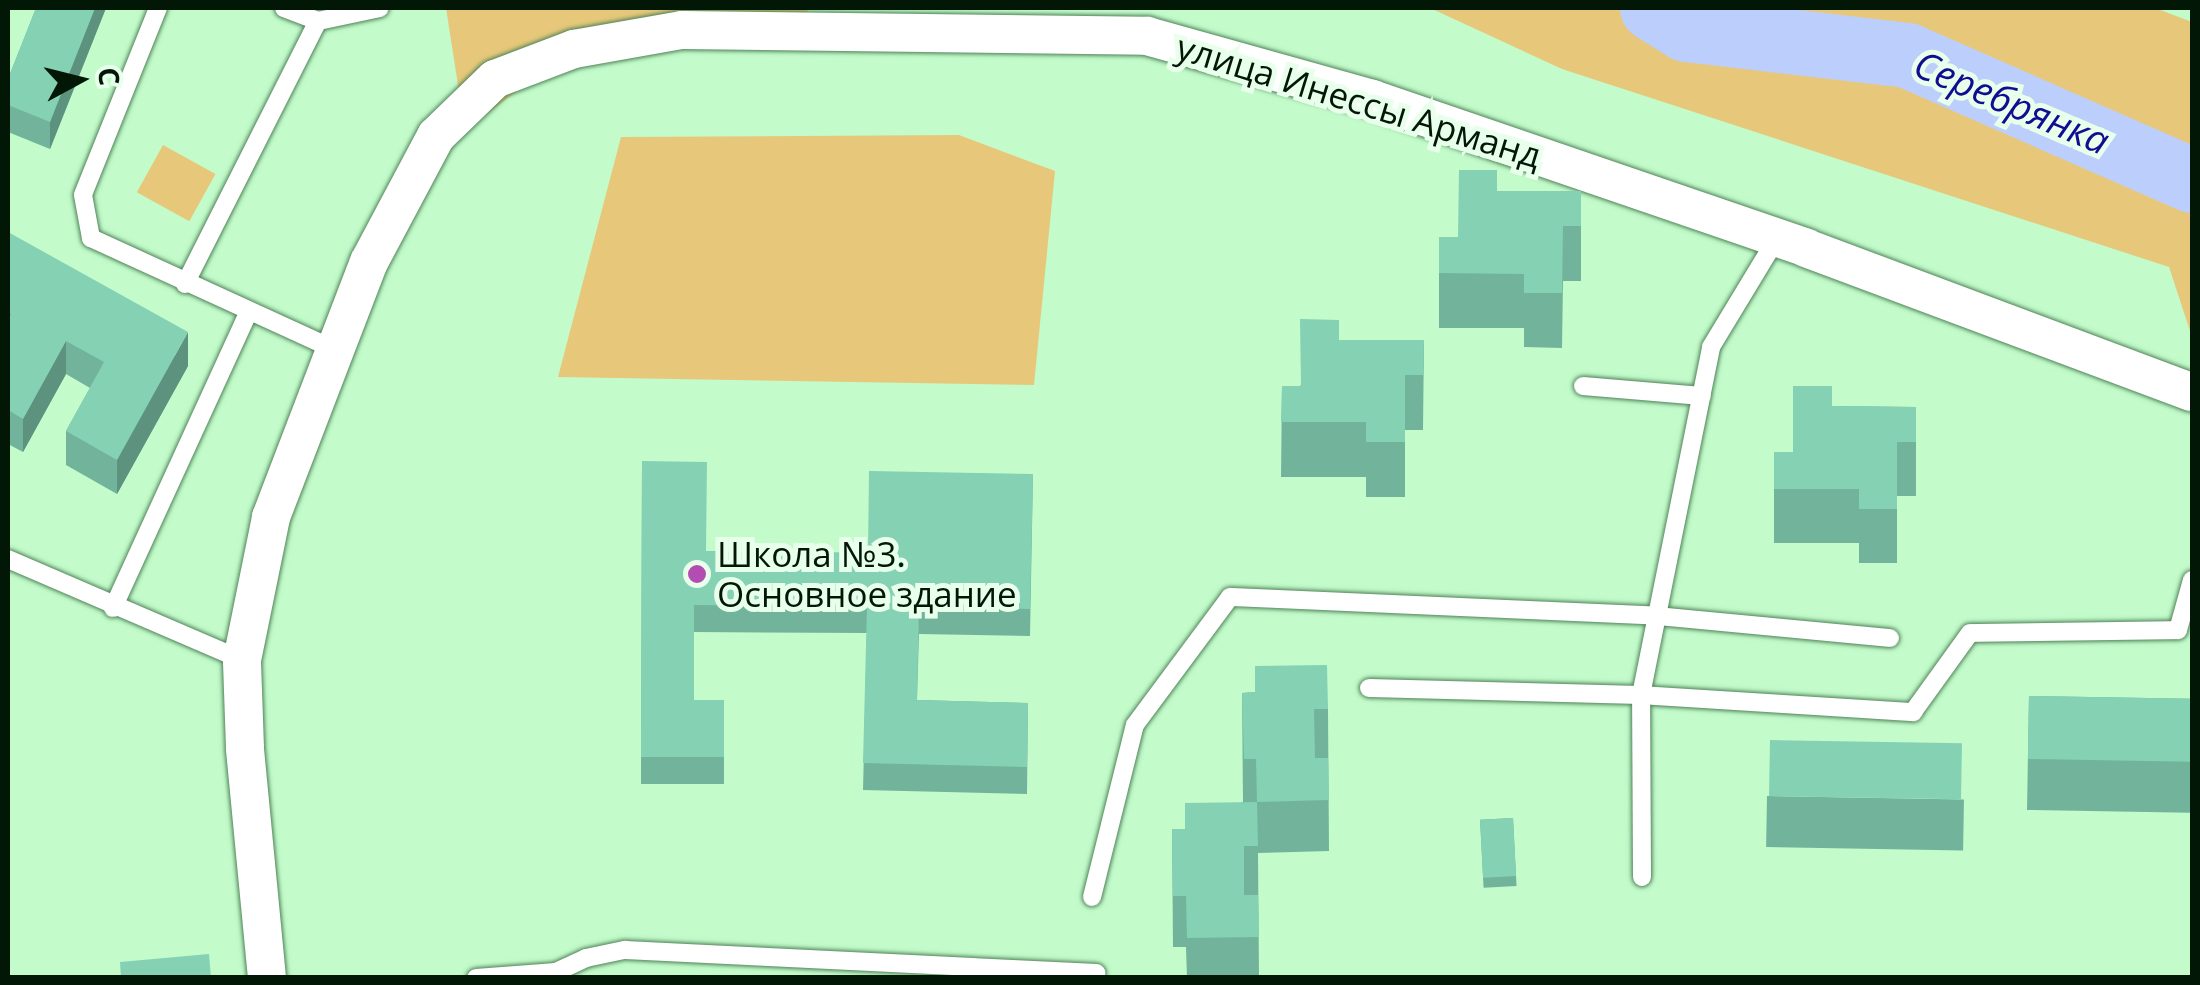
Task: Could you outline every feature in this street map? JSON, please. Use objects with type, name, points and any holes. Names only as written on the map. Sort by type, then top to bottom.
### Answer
[{"type":"street","name":"улица Инессы Арманд","points":[[267,978],[244,748],[242,660],[272,518],[369,262],[436,136],[495,79],[574,49],[682,30],[1147,36],[1372,100],[1777,238],[2192,392]]},
{"type":"lane","points":[[158,8],[83,196],[91,238],[333,350]]},
{"type":"lane","points":[[284,8],[318,21],[380,8]]},
{"type":"lane","points":[[185,284],[318,21]]},
{"type":"lane","points":[[1642,877],[1641,696],[1712,347],[1777,238]]},
{"type":"lane","points":[[113,608],[248,313]]},
{"type":"lane","points":[[1583,386],[1702,396]]},
{"type":"lane","points":[[8,559],[113,608],[242,660]]},
{"type":"lane","points":[[1369,688],[1641,696],[1914,712],[1970,633],[2178,630],[2192,580]]},
{"type":"lane","points":[[1092,897],[1135,724],[1230,597],[1656,616],[1890,638]]},
{"type":"lane","points":[[476,978],[556,975],[586,958],[626,950],[1096,973]]},
{"type":"shaded area","points":[[446,8],[808,8],[804,28],[574,49],[465,130]]},
{"type":"shaded area","points":[[1430,8],[2155,8],[2192,22],[2192,337],[2169,267],[1562,69]]},
{"type":"shaded area","points":[[959,135],[1055,171],[1034,385],[558,377],[621,137]]},
{"type":"shaded area","points":[[163,145],[215,174],[189,221],[137,192]]},
{"type":"building","points":[[36,8],[95,8],[50,122],[8,105],[8,79]]},
{"type":"building","points":[[1459,170],[1497,170],[1497,191],[1581,191],[1581,226],[1563,226],[1562,293],[1524,293],[1524,274],[1439,273],[1439,237],[1458,237]]},
{"type":"building","points":[[8,232],[188,332],[117,460],[66,431],[104,362],[66,341],[23,419],[8,410]]},
{"type":"building","points":[[1300,319],[1339,320],[1339,340],[1424,340],[1423,375],[1405,375],[1405,442],[1366,442],[1366,422],[1281,422],[1282,386],[1301,386]]},
{"type":"building","points":[[1793,386],[1832,386],[1832,406],[1916,407],[1916,442],[1897,442],[1897,509],[1859,509],[1859,489],[1774,489],[1774,452],[1793,452]]},
{"type":"building","points":[[642,461],[707,462],[706,551],[868,553],[869,471],[1033,474],[1030,609],[919,608],[917,700],[1028,703],[1027,767],[863,763],[867,606],[694,605],[694,700],[724,700],[724,757],[641,757]]},
{"type":"building","points":[[1327,665],[1328,709],[1314,709],[1315,758],[1328,758],[1329,800],[1257,802],[1256,759],[1244,759],[1242,693],[1255,692],[1255,666]]},
{"type":"building","points":[[2029,696],[2192,699],[2191,762],[2028,759]]},
{"type":"building","points":[[1770,740],[1962,743],[1961,799],[1769,796]]},
{"type":"building","points":[[1257,802],[1258,846],[1244,846],[1244,895],[1258,895],[1259,937],[1187,938],[1186,896],[1173,896],[1172,829],[1185,829],[1185,803]]},
{"type":"building","points":[[1513,818],[1516,876],[1483,878],[1480,820]]},
{"type":"building","points":[[209,954],[211,978],[121,978],[120,962]]},
{"type":"waterway","name":"Серебрянка","points":[[1652,8],[1686,29],[1907,55],[2192,180]]},
{"type":"place","name":"Школа №3. Основное здание","points":[[697,574]]}]
